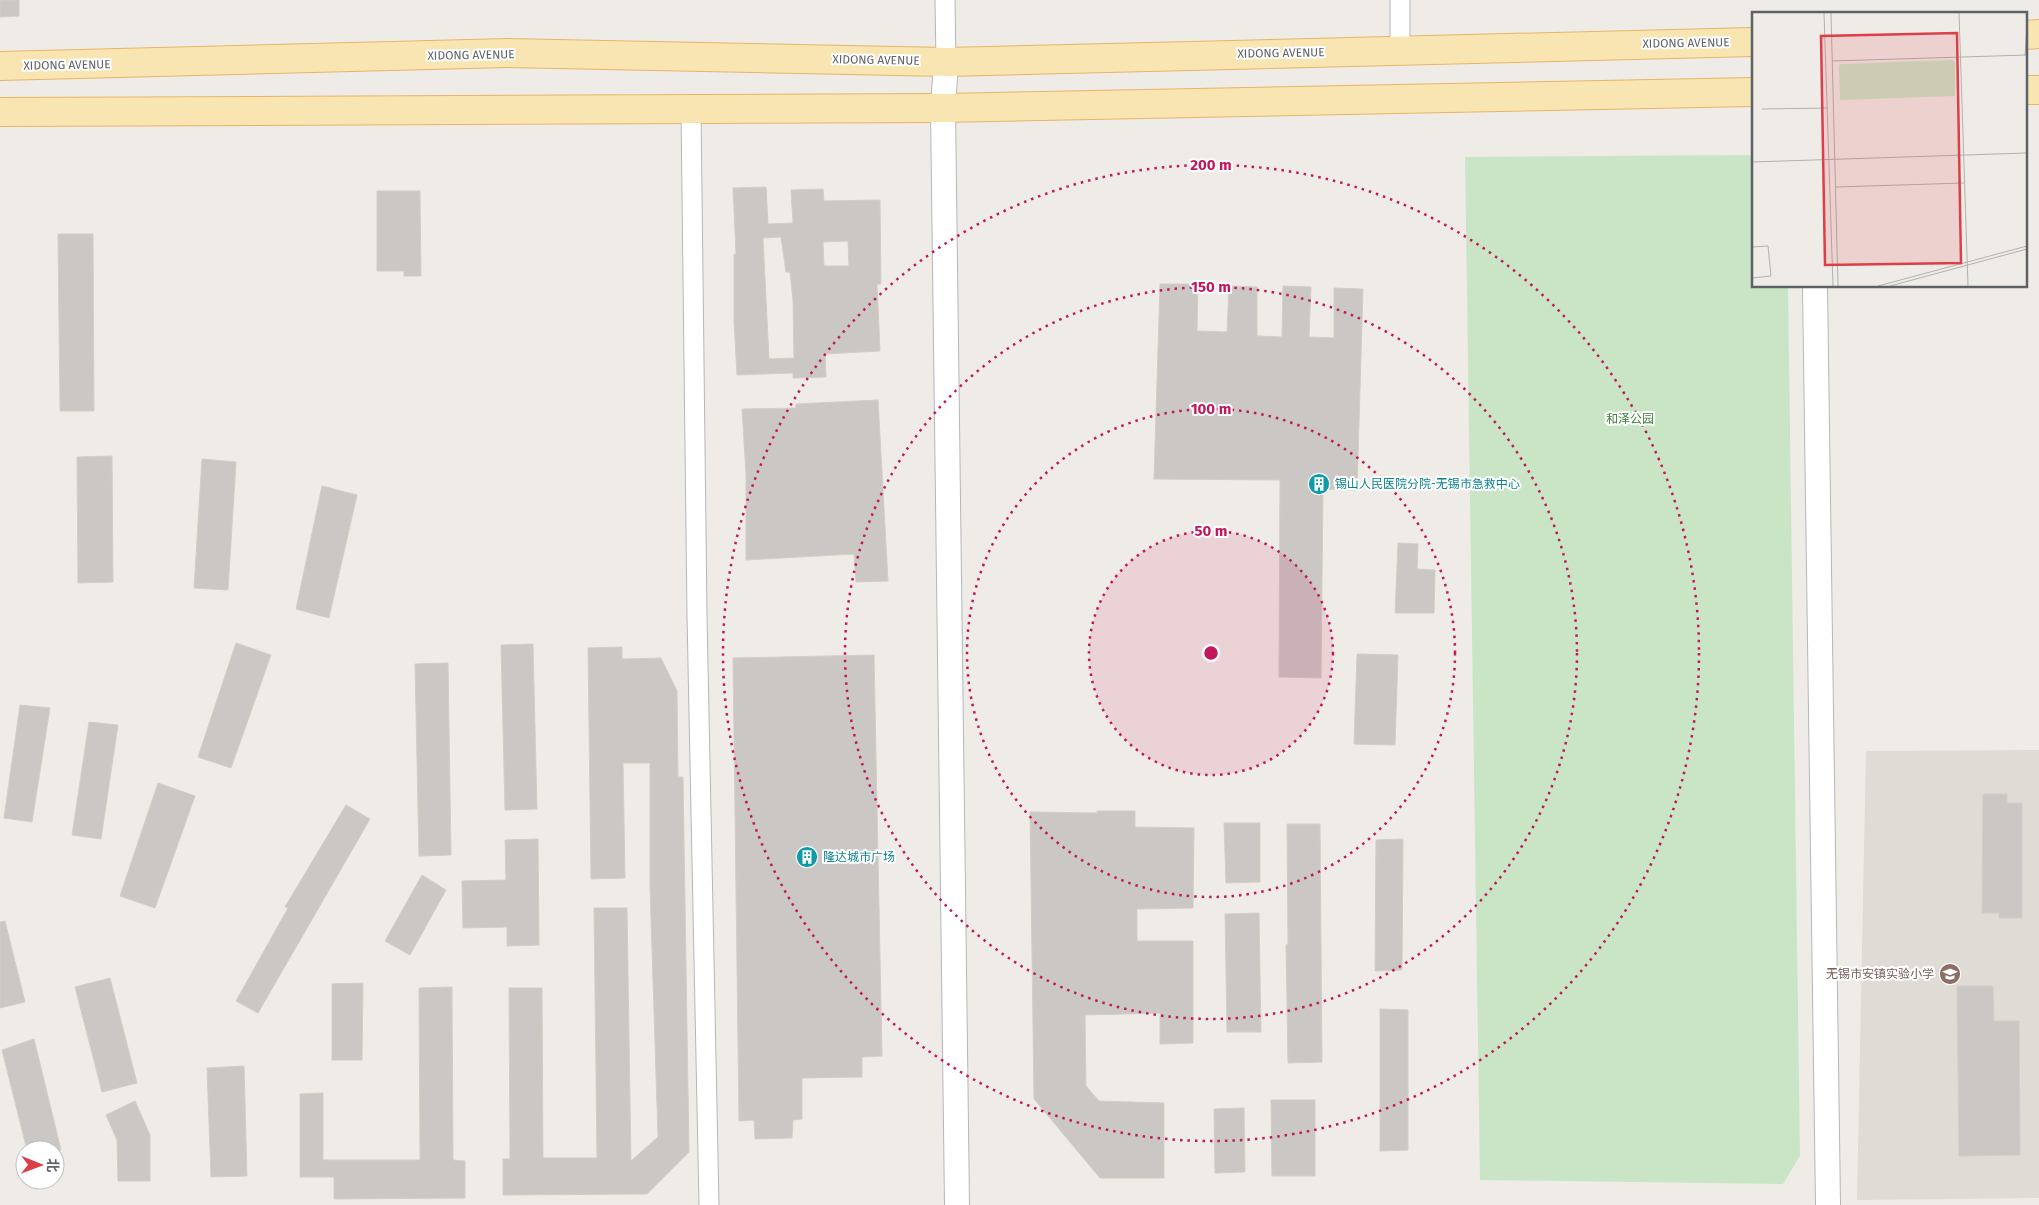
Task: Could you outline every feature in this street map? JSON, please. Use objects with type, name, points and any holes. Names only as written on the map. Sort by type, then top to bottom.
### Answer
[{"type":"main road","points":[[2026,35],[2039,34]]},
{"type":"main road","name":"XIDONG AVENUE","points":[[0,66],[508,53],[946,62],[1752,42]]},
{"type":"main road","points":[[2026,90],[2039,90]]},
{"type":"main road","points":[[0,112],[943,108],[1752,92]]},
{"type":"street","points":[[945,0],[946,62],[943,108],[957,1205]]},
{"type":"street","points":[[1400,0],[1400,50]]},
{"type":"street","points":[[691,109],[697,615],[709,1205]]},
{"type":"street","points":[[1816,288],[1828,1205]]},
{"type":"shaded area","name":"无锡市安镇实验小学","points":[[2039,750],[2039,1198],[1857,1200],[1866,751]]},
{"type":"green space","name":"和泽公园","points":[[1752,155],[1752,288],[1788,288],[1800,1156],[1783,1184],[1480,1180],[1465,157]]},
{"type":"building","points":[[0,0],[19,0],[19,16],[0,17]]},
{"type":"building","points":[[766,187],[768,224],[793,223],[791,190],[823,189],[824,201],[880,200],[881,284],[877,284],[880,351],[825,354],[826,377],[793,378],[793,373],[737,375],[734,321],[734,254],[736,254],[733,188]],"holes":[[[781,237],[786,272],[790,272],[793,300],[794,358],[769,359],[763,238]],[[848,241],[849,266],[824,266],[823,242]]]},
{"type":"building","points":[[377,191],[420,191],[421,276],[404,276],[404,271],[377,271]]},
{"type":"building","points":[[58,234],[93,234],[94,411],[60,411]]},
{"type":"building","name":"锡山人民医院分院-无锡市急救中心","points":[[1160,284],[1198,284],[1197,331],[1227,332],[1229,286],[1257,287],[1257,336],[1282,337],[1283,286],[1311,287],[1309,337],[1334,338],[1334,288],[1363,289],[1357,490],[1323,489],[1321,678],[1279,677],[1280,480],[1154,479]]},
{"type":"building","points":[[878,400],[888,581],[856,582],[854,554],[746,560],[746,474],[742,409],[796,408],[796,404]]},
{"type":"building","points":[[112,456],[113,582],[78,583],[77,457]]},
{"type":"building","points":[[202,459],[236,462],[228,590],[194,588]]},
{"type":"building","points":[[322,486],[357,495],[329,618],[296,609]]},
{"type":"building","points":[[1398,543],[1418,544],[1417,569],[1435,570],[1434,613],[1395,613]]},
{"type":"building","points":[[236,643],[271,655],[231,768],[198,757]]},
{"type":"building","points":[[533,644],[537,809],[505,810],[501,645]]},
{"type":"building","points":[[622,647],[622,659],[661,658],[677,691],[678,777],[683,777],[689,1152],[647,1194],[503,1195],[503,1159],[510,1159],[509,988],[542,988],[543,1158],[597,1158],[594,908],[627,908],[631,1161],[658,1137],[650,887],[650,763],[623,763],[625,878],[591,879],[588,648]]},
{"type":"building","points":[[1357,654],[1398,655],[1395,745],[1354,744]]},
{"type":"building","name":"隆达城市广场","points":[[874,655],[882,1056],[862,1057],[862,1077],[802,1078],[802,1119],[793,1120],[792,1138],[755,1139],[754,1120],[739,1121],[733,658]]},
{"type":"building","points":[[448,663],[451,855],[419,856],[415,664]]},
{"type":"building","points":[[20,705],[50,708],[32,822],[4,818]]},
{"type":"building","points":[[89,722],[118,725],[101,839],[72,835]]},
{"type":"building","points":[[158,783],[195,796],[155,908],[120,896]]},
{"type":"building","points":[[1983,794],[2007,794],[2007,803],[2022,803],[2022,918],[1999,918],[1999,913],[1982,913]]},
{"type":"building","points":[[346,805],[370,819],[258,1013],[236,1001],[288,908],[285,907]]},
{"type":"building","points":[[1097,811],[1135,811],[1135,827],[1194,828],[1193,908],[1137,909],[1137,941],[1193,941],[1193,1043],[1160,1044],[1160,1013],[1085,1015],[1086,1086],[1099,1101],[1164,1103],[1164,1178],[1100,1178],[1034,1099],[1030,812],[1097,813]]},
{"type":"building","points":[[1224,823],[1260,823],[1260,882],[1226,883]]},
{"type":"building","points":[[1287,824],[1320,824],[1322,1062],[1288,1063],[1286,945],[1288,944]]},
{"type":"building","points":[[538,839],[539,945],[507,946],[507,927],[463,928],[462,881],[506,880],[505,840]]},
{"type":"building","points":[[1403,839],[1402,970],[1375,971],[1376,840]]},
{"type":"building","points":[[422,875],[446,890],[410,955],[385,941]]},
{"type":"building","points":[[1259,913],[1261,1032],[1227,1032],[1225,914]]},
{"type":"building","points":[[5,921],[25,1002],[0,1008],[0,922]]},
{"type":"building","points":[[110,978],[137,1083],[102,1092],[75,987]]},
{"type":"building","points":[[363,983],[362,1060],[332,1060],[332,984]]},
{"type":"building","points":[[1957,986],[1993,986],[1994,1021],[2019,1021],[2020,1155],[1959,1156]]},
{"type":"building","points":[[452,987],[453,1160],[465,1161],[465,1198],[334,1199],[334,1177],[300,1177],[300,1094],[323,1093],[323,1160],[420,1160],[419,988]]},
{"type":"building","points":[[1380,1009],[1408,1010],[1408,1150],[1380,1151]]},
{"type":"building","points":[[34,1039],[59,1140],[24,1140],[2,1050]]},
{"type":"building","points":[[244,1066],[247,1176],[211,1177],[207,1068]]},
{"type":"building","points":[[1271,1100],[1315,1100],[1315,1176],[1272,1176]]},
{"type":"building","points":[[135,1101],[150,1135],[150,1181],[118,1181],[117,1140],[106,1115]]},
{"type":"building","points":[[1244,1108],[1245,1172],[1215,1173],[1214,1109]]},
{"type":"place","name":"锡山人民医院分院-无锡市急救中心","points":[[1319,484]]},
{"type":"place","name":"隆达城市广场","points":[[807,857]]},
{"type":"place","name":"无锡市安镇实验小学","points":[[1950,974]]}]
